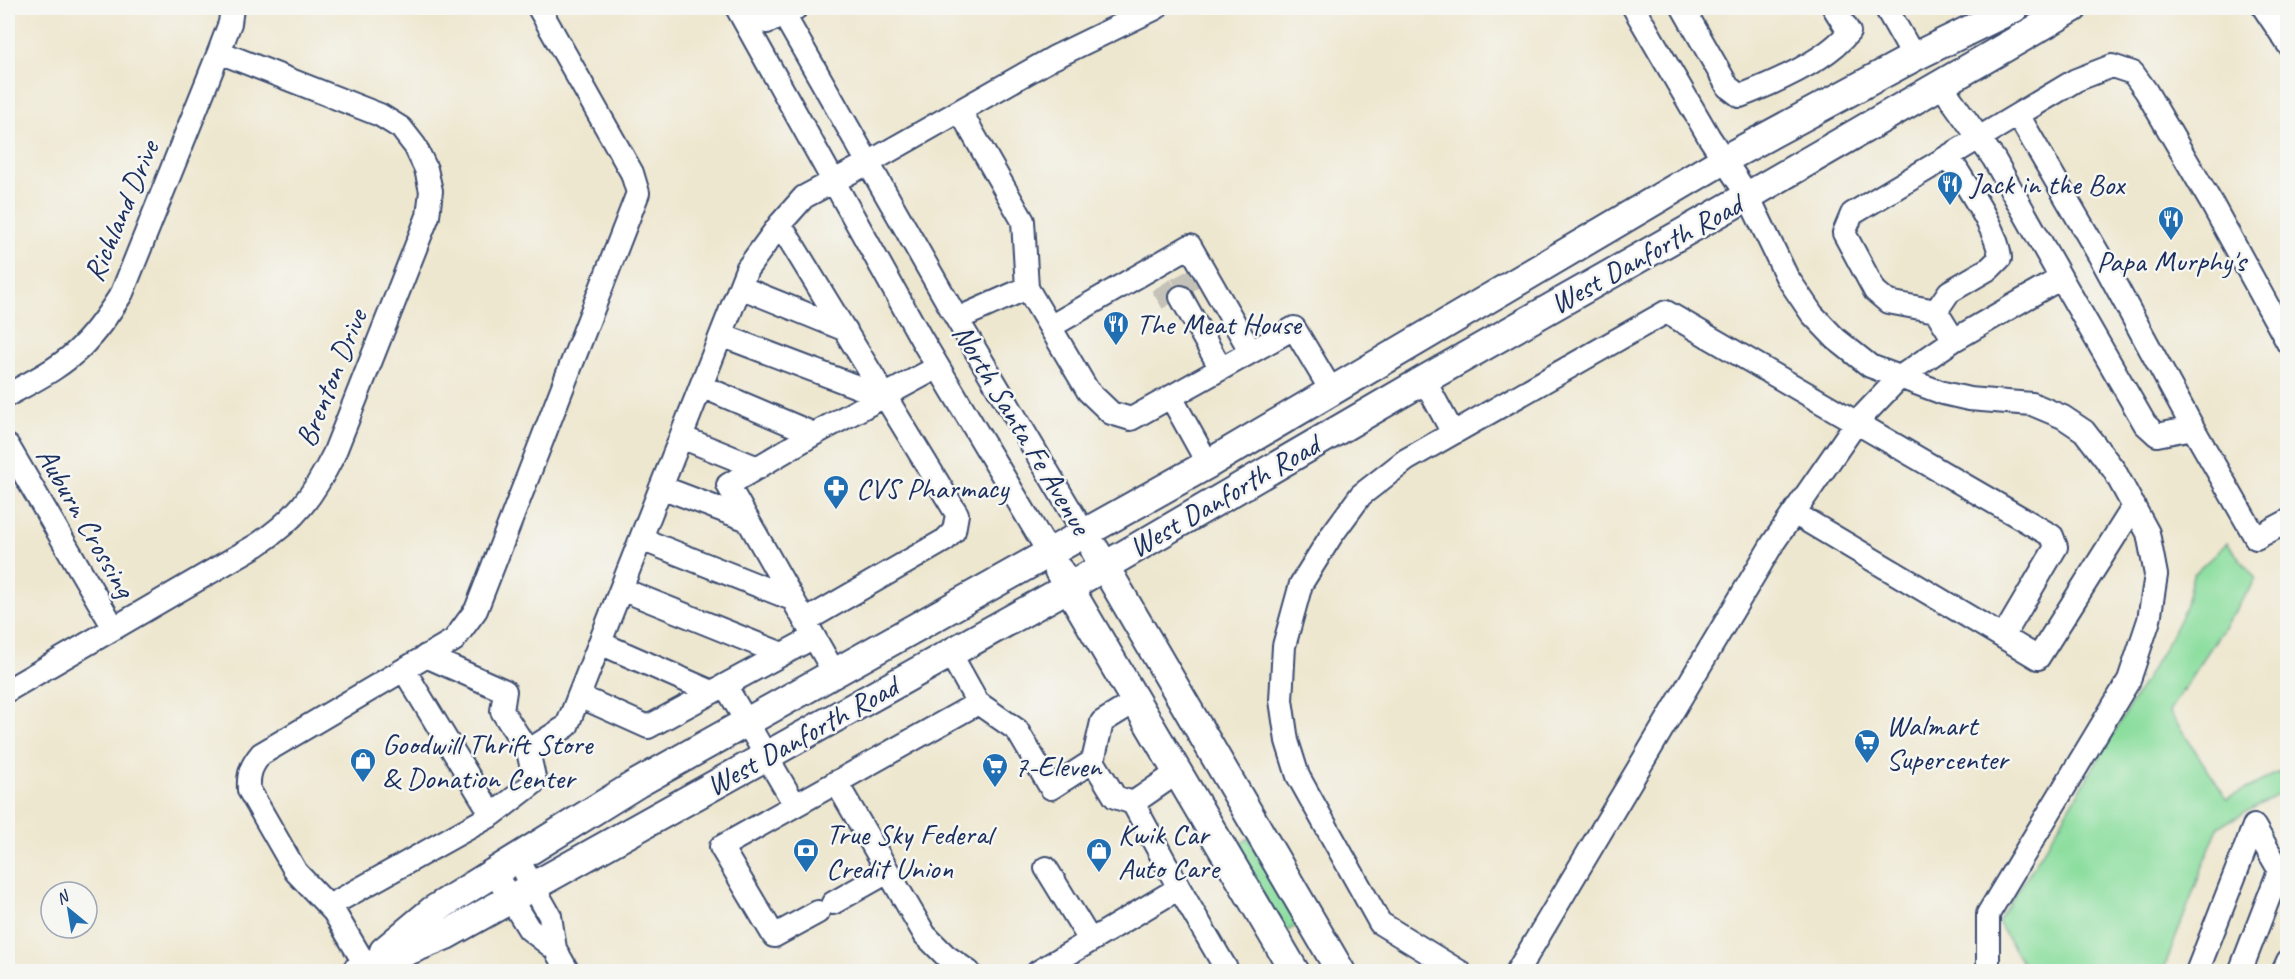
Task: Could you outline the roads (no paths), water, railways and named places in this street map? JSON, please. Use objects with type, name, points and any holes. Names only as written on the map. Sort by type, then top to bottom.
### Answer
[{"type":"main road","name":"West Danforth Road","points":[[361,969],[432,911],[638,783],[1208,464],[1725,159],[1914,57],[2014,8]]},
{"type":"main road","name":"West Danforth Road","points":[[361,969],[446,935],[1069,587],[1424,380],[1749,196],[2073,8]]},
{"type":"main road","points":[[1424,380],[1417,366],[1418,361],[1455,339],[1516,281]]},
{"type":"main road","name":"North Santa Fe Avenue","points":[[1084,533],[1341,972]]},
{"type":"main road","name":"North Santa Fe Avenue","points":[[1049,554],[1295,972]]},
{"type":"main road","points":[[1178,772],[1193,762],[1213,794],[1259,831]]},
{"type":"street","name":"Richland Drive","points":[[8,395],[52,370],[81,348],[104,321],[122,293],[219,52],[230,23],[232,8]]},
{"type":"street","points":[[361,969],[329,906],[296,872],[249,790],[248,776],[252,765],[261,754],[454,640],[476,610],[638,193],[632,173],[539,8]]},
{"type":"street","name":"North Santa Fe Avenue","points":[[737,8],[938,367],[1049,554]]},
{"type":"street","points":[[759,8],[767,22],[787,10]]},
{"type":"street","points":[[528,751],[567,726],[747,269],[780,224],[804,197],[833,183],[1053,57],[1156,8]]},
{"type":"street","points":[[1634,8],[1709,137],[1749,196],[1787,277],[1812,314],[1836,339],[1870,366],[1943,393],[1969,399],[2032,404],[2063,417],[2084,431],[2114,470],[2148,533],[2156,575],[2149,620],[2129,680],[1988,914],[1989,972]]},
{"type":"street","points":[[1683,8],[1728,87],[1740,96],[1767,86],[1843,40],[1849,32],[1834,8]]},
{"type":"street","points":[[1886,8],[1914,57]]},
{"type":"street","points":[[2264,8],[2288,44]]},
{"type":"street","name":"North Santa Fe Avenue","points":[[787,10],[868,163],[1084,533]]},
{"type":"street","name":"Brenton Drive","points":[[8,690],[257,545],[283,527],[303,506],[321,480],[334,454],[428,216],[431,191],[426,169],[415,146],[401,128],[380,115],[219,52]]},
{"type":"street","points":[[1954,340],[1936,311],[1888,302],[1875,291],[1844,233],[1852,214],[2076,80],[2112,66],[2133,73],[2146,91],[2212,204],[2288,343]]},
{"type":"street","points":[[1941,85],[1994,159],[2145,424],[2157,435],[2193,428]]},
{"type":"street","points":[[960,111],[1023,221],[1027,288],[1088,391],[1111,413],[1131,419],[1293,328],[1331,390]]},
{"type":"street","points":[[2018,115],[2102,260],[2193,428],[2256,538],[2288,521]]},
{"type":"street","points":[[1936,311],[1949,292],[1990,268],[2000,258],[1999,247],[1987,222],[1949,157]]},
{"type":"street","points":[[579,696],[648,727],[782,654],[809,629],[945,540],[954,531],[957,514],[780,224]]},
{"type":"street","points":[[1050,327],[1177,275]]},
{"type":"street","points":[[1177,275],[1231,363]]},
{"type":"street","points":[[1177,275],[1231,363]]},
{"type":"street","points":[[1177,275],[1231,363]]},
{"type":"street","points":[[1517,972],[1769,550],[1856,423],[1900,377],[1954,340],[2061,278]]},
{"type":"street","points":[[740,287],[846,330]]},
{"type":"street","points":[[957,319],[1027,288]]},
{"type":"street","points":[[1460,972],[1380,923],[1298,776],[1287,741],[1281,700],[1284,646],[1301,584],[1331,536],[1361,495],[1406,460],[1666,312],[2052,536],[2056,547],[2003,638]]},
{"type":"street","points":[[721,335],[884,397]]},
{"type":"street","points":[[835,674],[728,485],[814,434],[938,367]]},
{"type":"street","points":[[1424,380],[1453,434]]},
{"type":"street","points":[[701,386],[814,434]]},
{"type":"street","points":[[1171,397],[1208,464]]},
{"type":"street","points":[[681,437],[758,468]]},
{"type":"street","name":"Auburn Crossing","points":[[8,446],[114,628]]},
{"type":"street","points":[[661,487],[748,520]]},
{"type":"street","points":[[1794,513],[2038,658],[2134,507]]},
{"type":"street","points":[[640,539],[792,599]]},
{"type":"street","points":[[621,589],[782,654]]},
{"type":"street","points":[[600,643],[718,689],[747,722],[795,805]]},
{"type":"street","points":[[950,653],[978,703],[1017,730],[1050,788],[1093,761]]},
{"type":"street","points":[[329,906],[492,815],[535,782],[528,751],[502,711],[505,691],[426,656]]},
{"type":"street","points":[[404,670],[492,815]]},
{"type":"street","points":[[1136,701],[1102,722],[1093,761],[1115,797],[1132,803],[1228,972]]},
{"type":"street","points":[[888,872],[774,936],[721,847],[978,703]]},
{"type":"street","points":[[1132,803],[1178,772]]},
{"type":"street","points":[[836,782],[925,935],[946,956],[969,972]]},
{"type":"street","points":[[2197,972],[2254,826],[2283,878],[2240,972]]},
{"type":"street","points":[[506,865],[522,893],[529,929],[555,949],[568,972]]},
{"type":"street","points":[[1046,868],[1090,940]]},
{"type":"street","points":[[1038,972],[1071,963],[1090,940],[1179,888]]},
{"type":"street","points":[[2283,972],[2288,961]]},
{"type":"tunnel","points":[[1181,274],[1191,292]]},
{"type":"tunnel","points":[[1161,285],[1172,303]]},
{"type":"place","name":"Jack in the Box","points":[[1950,207]]},
{"type":"place","name":"Papa Murphy's","points":[[2171,242]]},
{"type":"place","name":"The Meat House","points":[[1116,347]]},
{"type":"place","name":"CVS Pharmacy","points":[[836,511]]},
{"type":"place","name":"Walmart Supercenter","points":[[1867,765]]},
{"type":"place","name":"Goodwill Thrift Store & Donation Center","points":[[363,784]]},
{"type":"place","name":"7-Eleven","points":[[995,789]]},
{"type":"place","name":"True Sky Federal Credit Union","points":[[806,874]]},
{"type":"place","name":"Kwik Car Auto Care","points":[[1099,874]]}]
